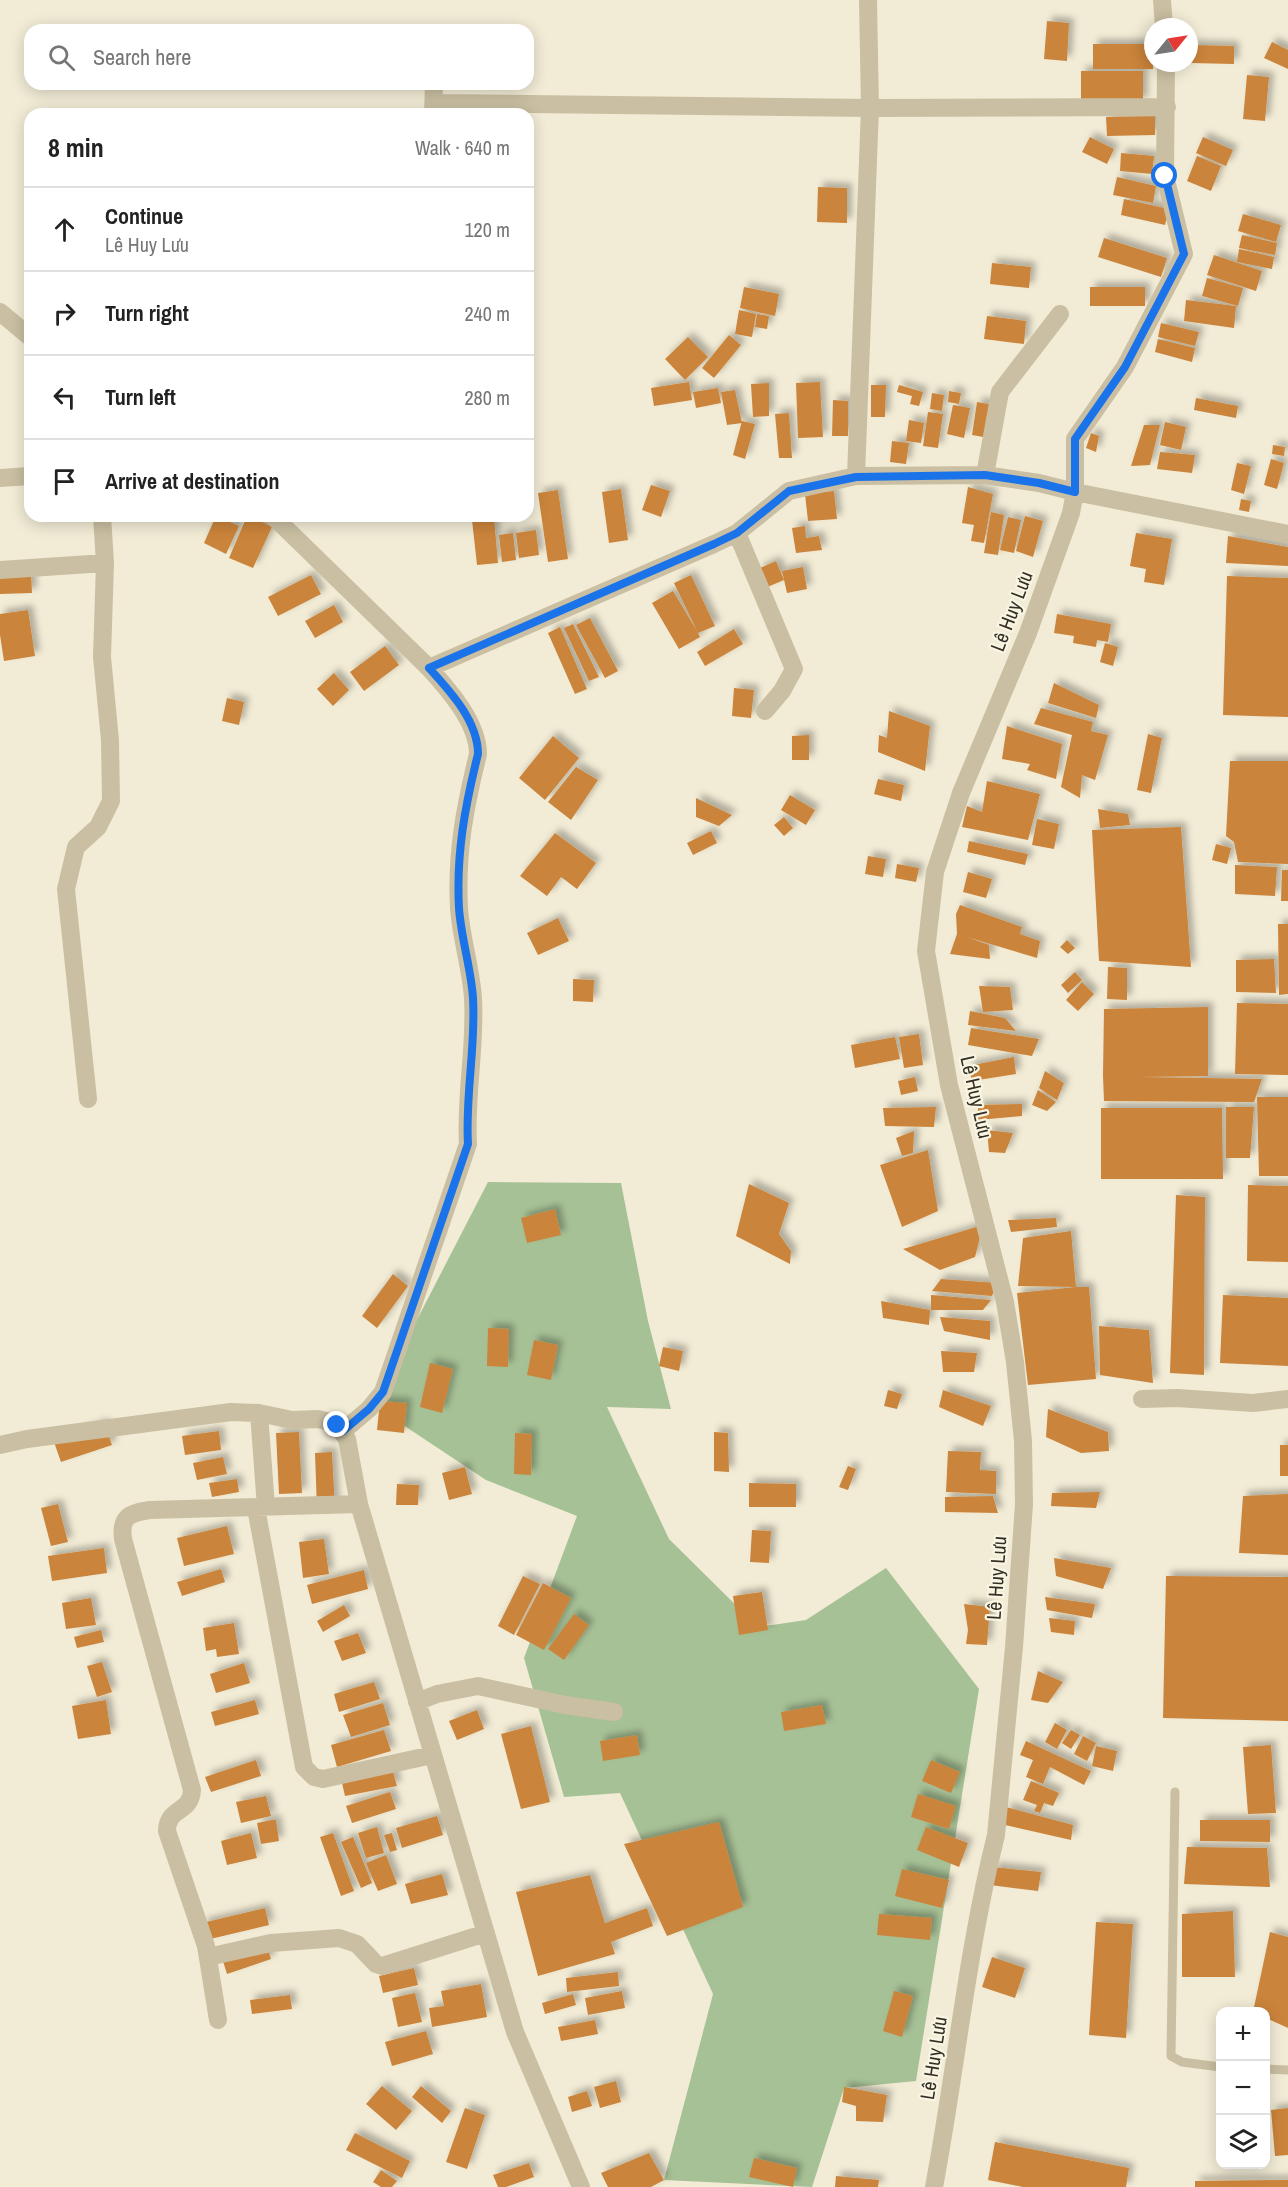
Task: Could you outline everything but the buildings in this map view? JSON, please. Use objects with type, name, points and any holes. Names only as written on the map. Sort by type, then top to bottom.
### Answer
[{"type":"street","points":[[856,477],[870,108],[868,0]]},
{"type":"street","points":[[1162,0],[1163,18]]},
{"type":"street","name":"Lê Huy Lưu","points":[[934,2187],[970,1965],[988,1863],[996,1835],[1014,1647],[1024,1504],[1023,1441],[1015,1362],[1005,1302],[949,1085],[926,951],[935,872],[961,793],[1028,633],[1071,513],[1075,492],[1075,439],[1125,367],[1184,254],[1165,176],[1166,72]]},
{"type":"street","points":[[434,90],[434,108]]},
{"type":"street","points":[[534,109],[1167,107]]},
{"type":"street","points":[[0,312],[24,332]]},
{"type":"street","points":[[985,475],[1000,392],[1060,314]]},
{"type":"street","points":[[429,668],[737,533],[789,491],[856,477],[985,475],[1039,483],[1288,534]]},
{"type":"street","points":[[0,478],[24,476]]},
{"type":"street","points":[[88,1099],[66,889],[76,847],[98,827],[111,801],[110,740],[102,657],[105,563],[102,522]]},
{"type":"street","points":[[279,522],[453,694],[478,745],[461,831],[459,865],[459,908],[473,997],[474,1042],[467,1121],[468,1144],[383,1392],[369,1409],[343,1431]]},
{"type":"street","points":[[737,533],[794,669],[782,691],[765,711]]},
{"type":"street","points":[[0,570],[105,563]]},
{"type":"street","points":[[1142,1399],[1178,1398],[1253,1403],[1288,1399]]},
{"type":"street","points":[[0,1445],[27,1438],[231,1412],[259,1413],[292,1420],[318,1419],[330,1422],[343,1431],[350,1449],[359,1504],[522,2052],[581,2187]]},
{"type":"street","points":[[259,1413],[261,1508],[304,1767],[314,1777],[323,1779],[432,1755]]},
{"type":"street","points":[[218,2020],[200,1924],[167,1831],[170,1816],[186,1806],[192,1799],[192,1790],[122,1530],[123,1523],[127,1517],[137,1512],[359,1504]]},
{"type":"street","points":[[417,1702],[437,1694],[478,1686],[565,1705],[614,1712]]},
{"type":"street","points":[[208,1957],[271,1943],[339,1938],[357,1944],[376,1964],[382,1966],[486,1933]]},
{"type":"lane","points":[[1175,1792],[1171,2056],[1182,2062],[1216,2066]]},
{"type":"lane","points":[[1270,2069],[1288,2070]]},
{"type":"green space","points":[[488,1182],[621,1183],[648,1321],[671,1409],[607,1407],[669,1539],[758,1627],[806,1620],[886,1568],[979,1689],[916,2081],[844,2088],[812,2187],[664,2180],[713,1994],[620,1793],[564,1797],[524,1658],[577,1516],[486,1480],[373,1405]]},
{"type":"route","points":[[337,1425],[343,1431],[369,1409],[383,1392],[468,1144],[467,1121],[474,1042],[473,997],[459,908],[459,865],[461,831],[478,745],[453,694],[429,668],[737,533],[789,491],[856,477],[985,475],[1039,483],[1075,492],[1075,439],[1125,367],[1184,254],[1165,176]]}]
